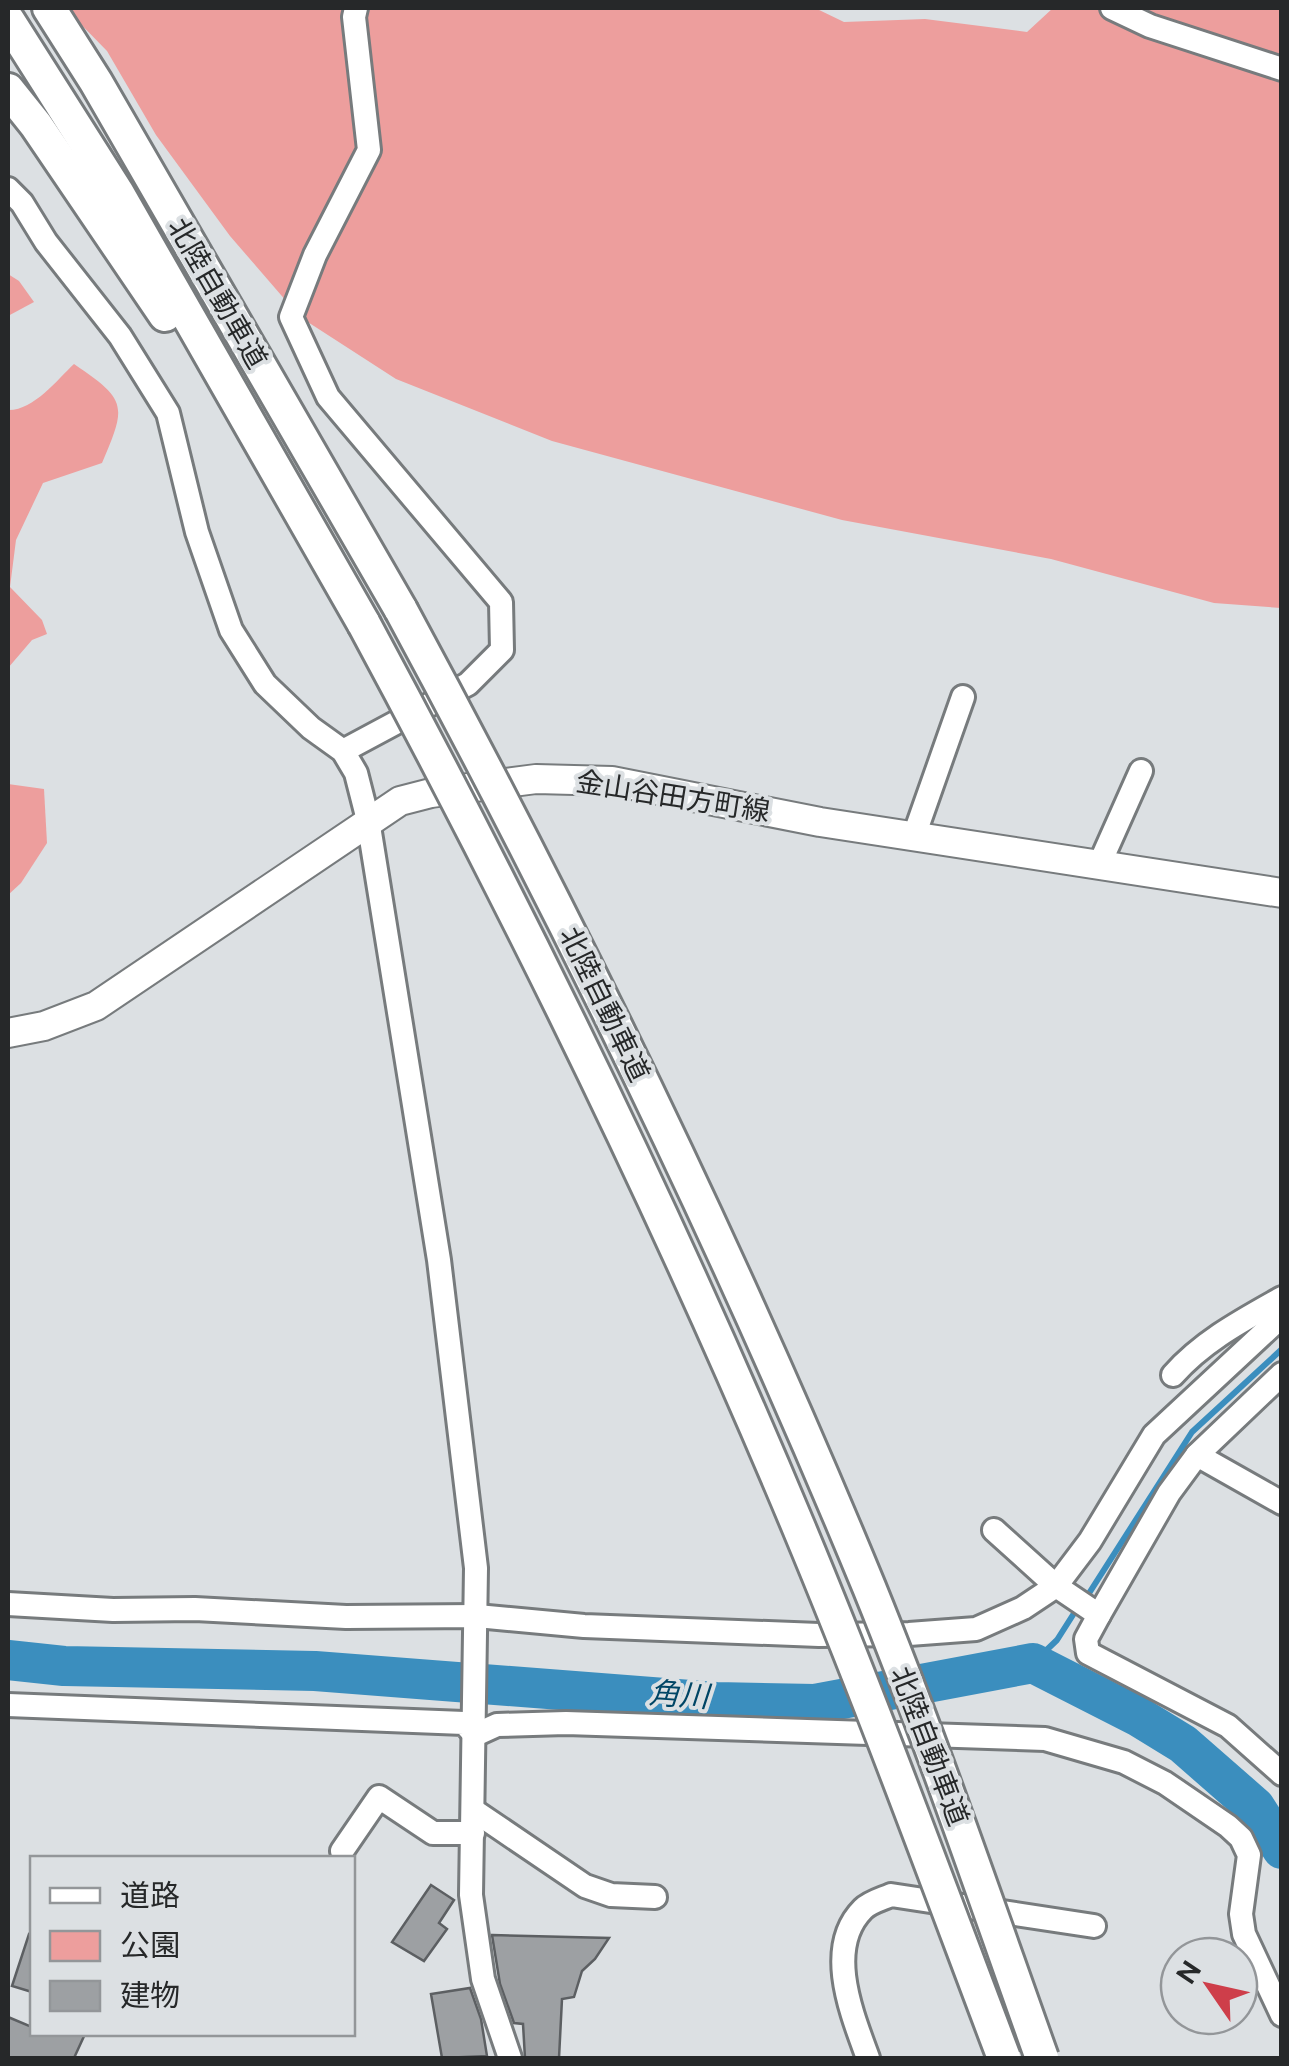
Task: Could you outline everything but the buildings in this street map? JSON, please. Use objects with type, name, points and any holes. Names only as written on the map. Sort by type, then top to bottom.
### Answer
[{"type":"highway","name":"北陸自動車道","points":[[49,8],[106,99],[401,610],[540,872],[702,1204],[870,1591],[935,1755],[1042,2058]]},
{"type":"highway","name":"北陸自動車道","points":[[8,20],[117,192],[334,569],[531,941],[664,1218],[832,1606],[1004,2058]]},
{"type":"highway","points":[[8,90],[36,125],[334,569]]},
{"type":"main road","name":"金山谷田方町線","points":[[8,1033],[44,1026],[96,1006],[400,801],[431,793],[567,778],[612,781],[820,822],[1282,893]]},
{"type":"street","points":[[343,751],[468,684],[502,650],[501,602],[328,397],[290,317],[315,255],[369,150],[356,8]]},
{"type":"street","points":[[1112,8],[1150,26],[1282,69]]},
{"type":"street","points":[[12,199],[120,336],[168,413],[197,532],[230,630],[265,684],[311,728],[343,751],[356,773],[368,820],[438,1260],[476,1568],[472,1895],[483,1979],[510,2058]]},
{"type":"street","points":[[914,836],[963,697]]},
{"type":"street","points":[[1100,863],[1141,770]]},
{"type":"street","points":[[1173,1374],[1188,1358],[1235,1324],[1282,1298]]},
{"type":"street","points":[[8,1604],[819,1635],[976,1629],[1023,1608],[1056,1586],[1090,1541],[1154,1435],[1282,1316]]},
{"type":"street","points":[[1282,1374],[1197,1455],[1168,1494],[1086,1639],[1088,1653],[1228,1726],[1282,1774]]},
{"type":"street","points":[[1197,1455],[1282,1504]]},
{"type":"street","points":[[994,1530],[1056,1586],[1099,1615]]},
{"type":"street","points":[[8,1705],[464,1723],[475,1732]]},
{"type":"street","points":[[475,1732],[497,1725],[566,1723],[1045,1739],[1124,1762],[1164,1783],[1241,1838],[1249,1855],[1241,1914],[1244,1934],[1282,2016]]},
{"type":"street","points":[[342,1852],[379,1797],[433,1833],[473,1822],[585,1886],[611,1896],[656,1897]]},
{"type":"street","points":[[868,2058],[842,1963],[847,1931],[866,1906],[891,1895],[1094,1926]]},
{"type":"green space","points":[[65,8],[815,8],[844,22],[925,19],[1027,32],[1053,8],[1281,8],[1281,608],[1214,603],[1051,559],[842,520],[552,441],[396,379],[300,317],[230,236],[156,135],[107,51]]},
{"type":"green space","points":[[8,274],[19,281],[34,302],[8,316]]},
{"type":"green space","points":[[74,364],[113,396],[117,405],[116,428],[102,463],[43,483],[16,540],[10,587],[42,620],[47,634],[32,640],[8,668],[8,410],[35,400]]},
{"type":"green space","points":[[8,784],[44,789],[47,843],[21,883],[8,895]]},
{"type":"waterway","points":[[1086,1598],[1192,1432],[1282,1349]]},
{"type":"waterway","points":[[1033,1663],[1057,1640],[1078,1607]]},
{"type":"waterway","name":"角川","points":[[8,1660],[64,1666],[315,1671],[716,1702],[815,1704],[1033,1663],[1183,1744],[1255,1807],[1282,1849]]}]
